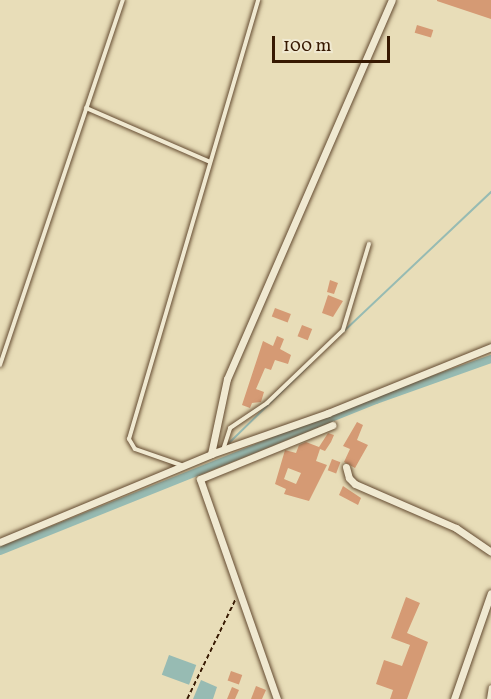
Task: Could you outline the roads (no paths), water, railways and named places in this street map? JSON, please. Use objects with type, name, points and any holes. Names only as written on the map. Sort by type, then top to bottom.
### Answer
[{"type":"street","points":[[211,454],[231,371],[392,0]]},
{"type":"street","points":[[0,542],[211,454],[248,442],[491,347]]},
{"type":"street","points":[[277,699],[200,479],[252,455],[332,425]]},
{"type":"street","points":[[248,442],[252,455]]},
{"type":"street","points":[[346,467],[348,478],[355,484],[456,528],[491,552]]},
{"type":"street","points":[[454,699],[491,593]]},
{"type":"lane","points":[[0,365],[123,0]]},
{"type":"lane","points":[[186,466],[135,449],[129,439],[258,0]]},
{"type":"lane","points":[[86,108],[210,162]]},
{"type":"lane","points":[[222,450],[230,428],[267,403],[343,330],[369,244]]},
{"type":"lane","points":[[489,699],[491,687]]},
{"type":"water","points":[[169,655],[196,665],[189,685],[162,675]]},
{"type":"water","points":[[201,680],[217,687],[213,699],[193,699]]},
{"type":"waterway","points":[[343,332],[491,192]]},
{"type":"waterway","points":[[0,551],[376,400],[491,359]]},
{"type":"waterway","points":[[229,443],[309,365]]}]
